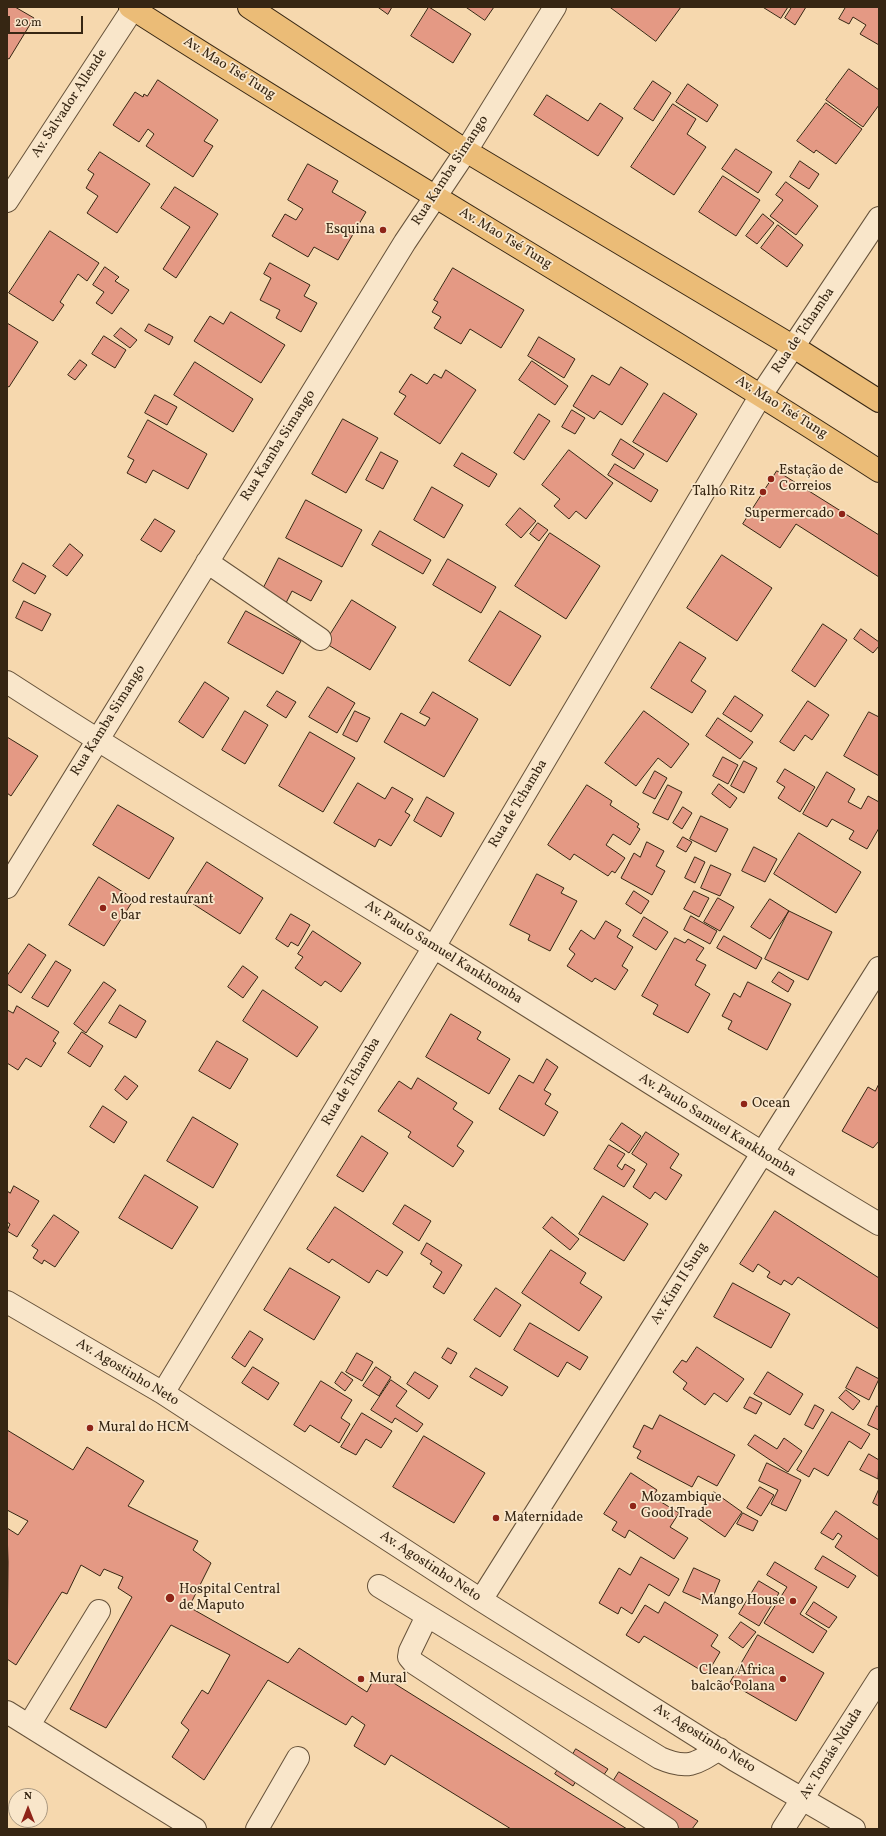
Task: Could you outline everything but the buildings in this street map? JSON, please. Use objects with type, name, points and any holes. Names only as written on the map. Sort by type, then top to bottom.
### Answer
[{"type":"main road","points":[[249,7],[466,150],[794,347],[879,401]]},
{"type":"main road","name":"Av. Mao Tsé Tung","points":[[132,8],[435,196],[761,395],[879,471]]},
{"type":"street","name":"Rua Kamba Simango","points":[[7,887],[405,242],[466,150],[555,7]]},
{"type":"street","name":"Av. Salvador Allende","points":[[7,201],[132,8]]},
{"type":"street","name":"Rua de Tchamba","points":[[163,1394],[434,947],[761,395],[879,218]]},
{"type":"street","points":[[207,562],[320,639]]},
{"type":"street","name":"Av. Paulo Samuel Kankhomba","points":[[7,682],[97,740],[434,947],[762,1154],[879,1224]]},
{"type":"street","name":"Av. Kim II Sung","points":[[481,1600],[879,968]]},
{"type":"street","name":"Av. Agostinho Neto","points":[[7,1302],[163,1394],[481,1600],[719,1749],[854,1829]]},
{"type":"street","points":[[379,1586],[674,1765],[686,1765],[697,1762],[719,1749]]},
{"type":"street","points":[[29,1725],[99,1611]]},
{"type":"street","points":[[428,1616],[410,1651],[409,1657],[414,1662],[666,1829]]},
{"type":"street","name":"Av. Tomás Nduda","points":[[783,1829],[804,1799],[879,1679]]},
{"type":"street","points":[[7,1712],[194,1829]]},
{"type":"street","points":[[257,1829],[298,1758]]},
{"type":"place","name":"Esquina","points":[[383,230]]},
{"type":"place","name":"Estação de Correios","points":[[771,479]]},
{"type":"place","name":"Talho Ritz","points":[[763,492]]},
{"type":"place","name":"Supermercado","points":[[842,514]]},
{"type":"place","name":"Mood restaurant e bar","points":[[103,908]]},
{"type":"place","name":"Ocean","points":[[744,1104]]},
{"type":"place","name":"Mural do HCM","points":[[90,1428]]},
{"type":"place","name":"Mozambique Good Trade","points":[[633,1506]]},
{"type":"place","name":"Maternidade","points":[[496,1518]]},
{"type":"place","name":"Hospital Central de Maputo","points":[[170,1598]]},
{"type":"place","name":"Mango House","points":[[793,1601]]},
{"type":"place","name":"Mural","points":[[361,1679]]},
{"type":"place","name":"Clean Africa balcão Polana","points":[[783,1679]]}]
